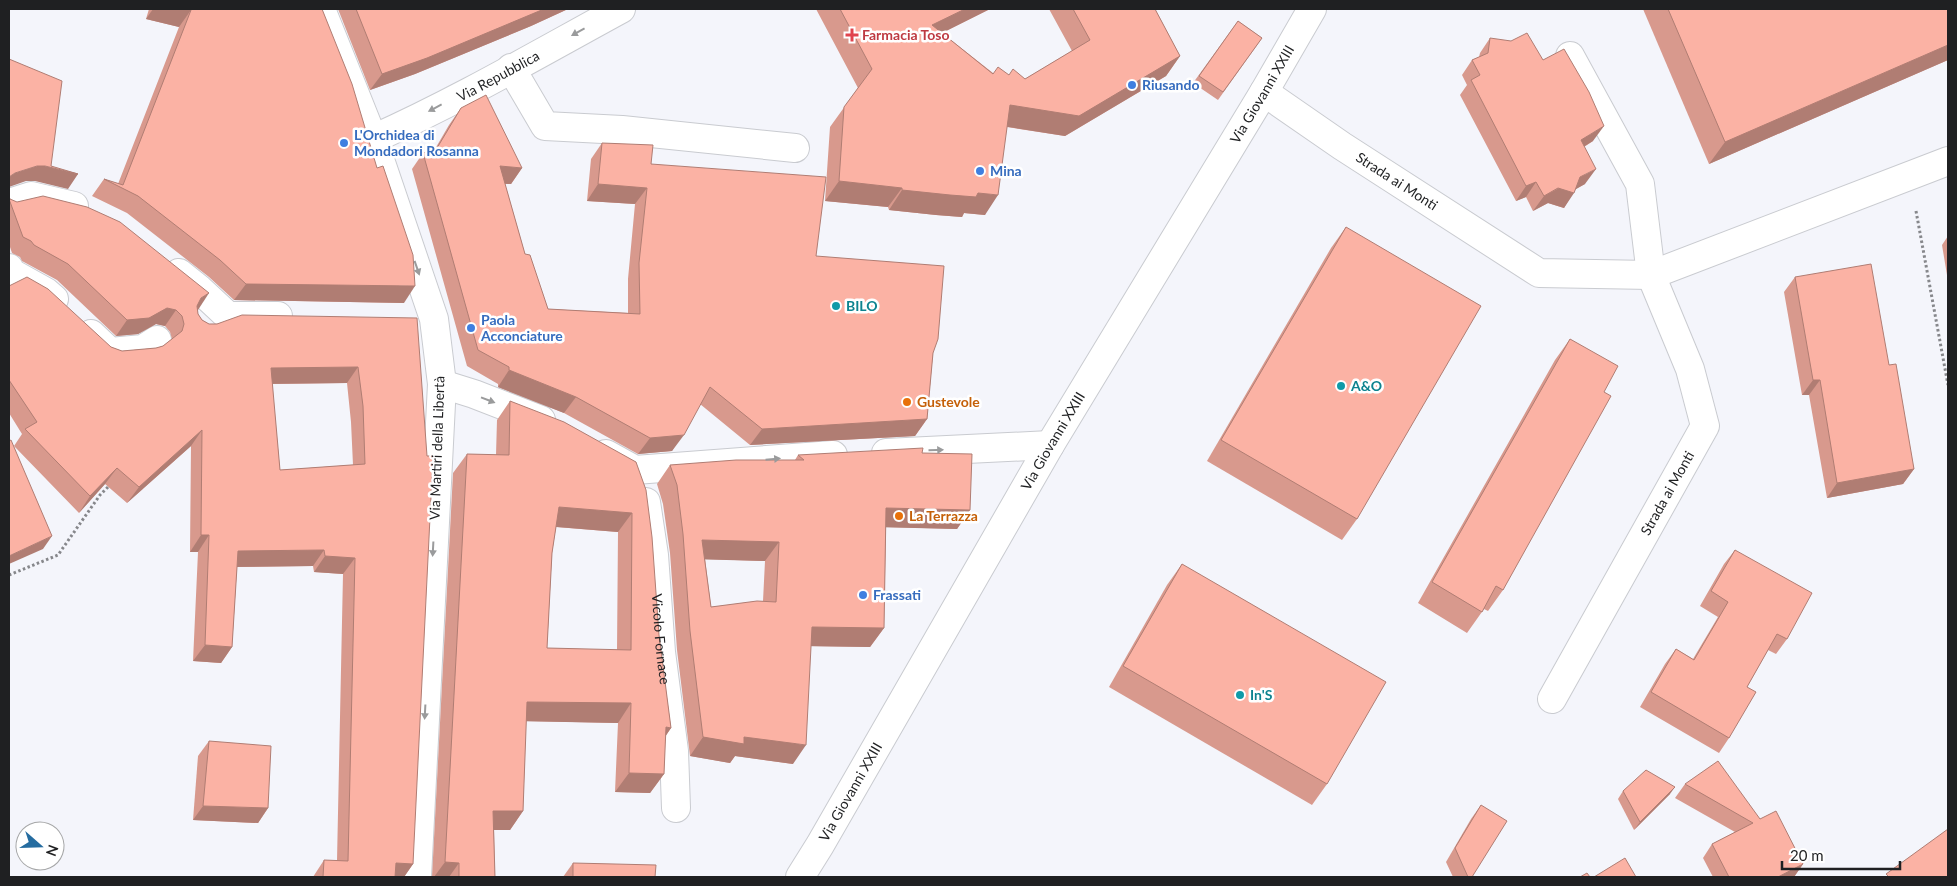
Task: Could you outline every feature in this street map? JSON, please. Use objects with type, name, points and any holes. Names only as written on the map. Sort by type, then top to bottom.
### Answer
[{"type":"street","name":"Via Martiri della Libertà","points":[[321,9],[373,139],[434,319],[442,384],[417,877]]},
{"type":"street","name":"Via Repubblica","points":[[373,139],[398,128],[621,9]]},
{"type":"street","name":"Via Giovanni XXIII","points":[[800,877],[1050,446],[1264,92],[1312,9]]},
{"type":"street","points":[[1570,56],[1640,184],[1651,275]]},
{"type":"street","points":[[511,68],[545,126],[622,130],[795,148]]},
{"type":"street","name":"Strada ai Monti","points":[[1264,92],[1342,146],[1539,272],[1651,275],[1948,161]]},
{"type":"street","points":[[9,203],[31,196],[82,208],[96,215]]},
{"type":"street","points":[[162,260],[199,289],[228,316]]},
{"type":"street","points":[[9,268],[10,272],[46,292],[110,352],[143,349],[157,340]]},
{"type":"street","name":"Strada ai Monti","points":[[1552,699],[1704,426],[1690,369],[1651,275]]},
{"type":"street","points":[[201,325],[228,316],[307,317]]},
{"type":"street","points":[[405,318],[434,319]]},
{"type":"street","points":[[442,384],[474,394],[575,436],[635,470],[812,456],[1050,446]]},
{"type":"street","name":"Vicolo Fornace","points":[[635,470],[648,506],[653,545],[661,652],[674,751],[676,808]]},
{"type":"path","points":[[1909,176],[1948,386]]},
{"type":"path","points":[[9,575],[58,555],[100,495],[112,482]]},
{"type":"building","points":[[186,9],[322,9],[352,84],[377,168],[383,166],[413,255],[415,286],[246,284],[220,260],[138,196],[104,179],[123,185],[191,10]]},
{"type":"building","points":[[356,9],[544,9],[427,58],[382,74]]},
{"type":"building","points":[[840,9],[965,9],[932,25],[993,74],[998,67],[1009,75],[1013,69],[1025,79],[1090,40],[1073,9],[1155,9],[1180,56],[1079,116],[1010,105],[998,195],[978,193],[976,197],[902,190],[902,188],[839,181],[844,107],[872,69]]},
{"type":"building","points":[[1668,9],[1948,9],[1948,45],[1725,142]]},
{"type":"building","points":[[1238,21],[1262,38],[1223,92],[1199,76]]},
{"type":"building","points":[[1527,33],[1543,60],[1564,49],[1589,92],[1604,126],[1581,140],[1596,169],[1580,177],[1574,193],[1558,188],[1544,196],[1536,182],[1526,186],[1471,80],[1480,75],[1472,60],[1488,53],[1490,38],[1511,41]]},
{"type":"building","points":[[9,59],[62,81],[51,166],[78,174],[45,166],[37,166],[15,173],[9,177]]},
{"type":"building","points":[[486,95],[522,168],[500,166],[525,254],[530,255],[548,309],[640,314],[639,263],[647,188],[598,184],[602,143],[653,145],[651,164],[826,177],[816,256],[944,266],[938,339],[933,353],[927,419],[762,429],[710,387],[684,435],[650,438],[576,397],[509,370],[509,367],[478,350],[423,153],[437,148],[461,108]]},
{"type":"building","points":[[43,196],[87,207],[120,222],[209,293],[201,298],[197,306],[198,314],[202,320],[209,324],[217,324],[242,315],[417,318],[427,456],[433,456],[413,864],[396,863],[395,877],[323,877],[324,860],[348,861],[355,558],[325,556],[324,550],[238,551],[232,647],[205,645],[209,535],[201,535],[202,430],[139,487],[117,468],[90,496],[25,429],[37,422],[9,380],[9,286],[27,277],[48,289],[111,347],[122,351],[163,346],[182,331],[184,324],[182,316],[176,310],[167,308],[149,318],[127,320],[68,264],[23,237],[9,197],[17,202]],"holes":[[[358,367],[363,406],[365,464],[280,470],[271,368]]]},
{"type":"building","name":"A&O","points":[[1346,227],[1481,306],[1357,519],[1221,440]]},
{"type":"building","points":[[1871,264],[1889,365],[1896,364],[1914,469],[1837,483],[1820,380],[1813,380],[1795,277]]},
{"type":"building","points":[[1570,339],[1618,366],[1604,392],[1611,396],[1503,590],[1496,586],[1482,612],[1432,582]]},
{"type":"building","points":[[510,401],[564,422],[636,462],[646,490],[652,537],[659,635],[671,728],[666,727],[664,774],[629,773],[631,703],[527,702],[523,811],[493,811],[495,877],[459,877],[459,863],[445,862],[467,454],[509,455]],"holes":[[[559,507],[632,513],[631,650],[547,648],[552,553]]]},
{"type":"building","points":[[11,440],[52,536],[9,556],[9,441]]},
{"type":"building","points":[[923,448],[922,453],[972,454],[970,510],[886,508],[884,628],[812,627],[806,745],[744,737],[744,744],[703,737],[690,631],[683,534],[677,485],[670,465],[736,460],[804,460],[798,455]],"holes":[[[702,540],[779,542],[776,602],[757,601],[711,607]]]},
{"type":"building","points":[[1735,550],[1812,593],[1787,639],[1777,634],[1747,687],[1756,692],[1729,738],[1651,692],[1676,649],[1694,660],[1728,602],[1711,591]]},
{"type":"building","name":"In'S","points":[[1182,564],[1386,682],[1327,784],[1123,666]]},
{"type":"building","points":[[209,741],[271,746],[268,808],[203,806]]},
{"type":"building","points":[[1718,761],[1760,819],[1776,811],[1803,864],[1778,877],[1729,877],[1712,844],[1753,823],[1685,784]]},
{"type":"building","points":[[1646,770],[1675,787],[1640,822],[1623,791]]},
{"type":"building","points":[[1481,805],[1507,821],[1472,877],[1468,877],[1455,848]]},
{"type":"building","points":[[1948,829],[1948,877],[1889,877],[1886,874]]},
{"type":"building","points":[[1625,858],[1636,877],[1594,877]]},
{"type":"building","points":[[573,863],[656,865],[655,877],[573,877]]},
{"type":"building","points":[[1587,873],[1590,877],[1580,877]]},
{"type":"place","name":"Farmacia Toso","points":[[852,35]]},
{"type":"place","name":"Riusando","points":[[1132,85]]},
{"type":"place","name":"L'Orchidea di Mondadori Rosanna","points":[[344,143]]},
{"type":"place","name":"Mina","points":[[980,171]]},
{"type":"place","name":"BILO","points":[[836,306]]},
{"type":"place","name":"Paola Acconciature","points":[[471,328]]},
{"type":"place","name":"A&O","points":[[1341,386]]},
{"type":"place","name":"Gustevole","points":[[907,402]]},
{"type":"place","name":"La Terrazza","points":[[899,516]]},
{"type":"place","name":"Frassati","points":[[863,595]]},
{"type":"place","name":"In'S","points":[[1240,695]]}]
